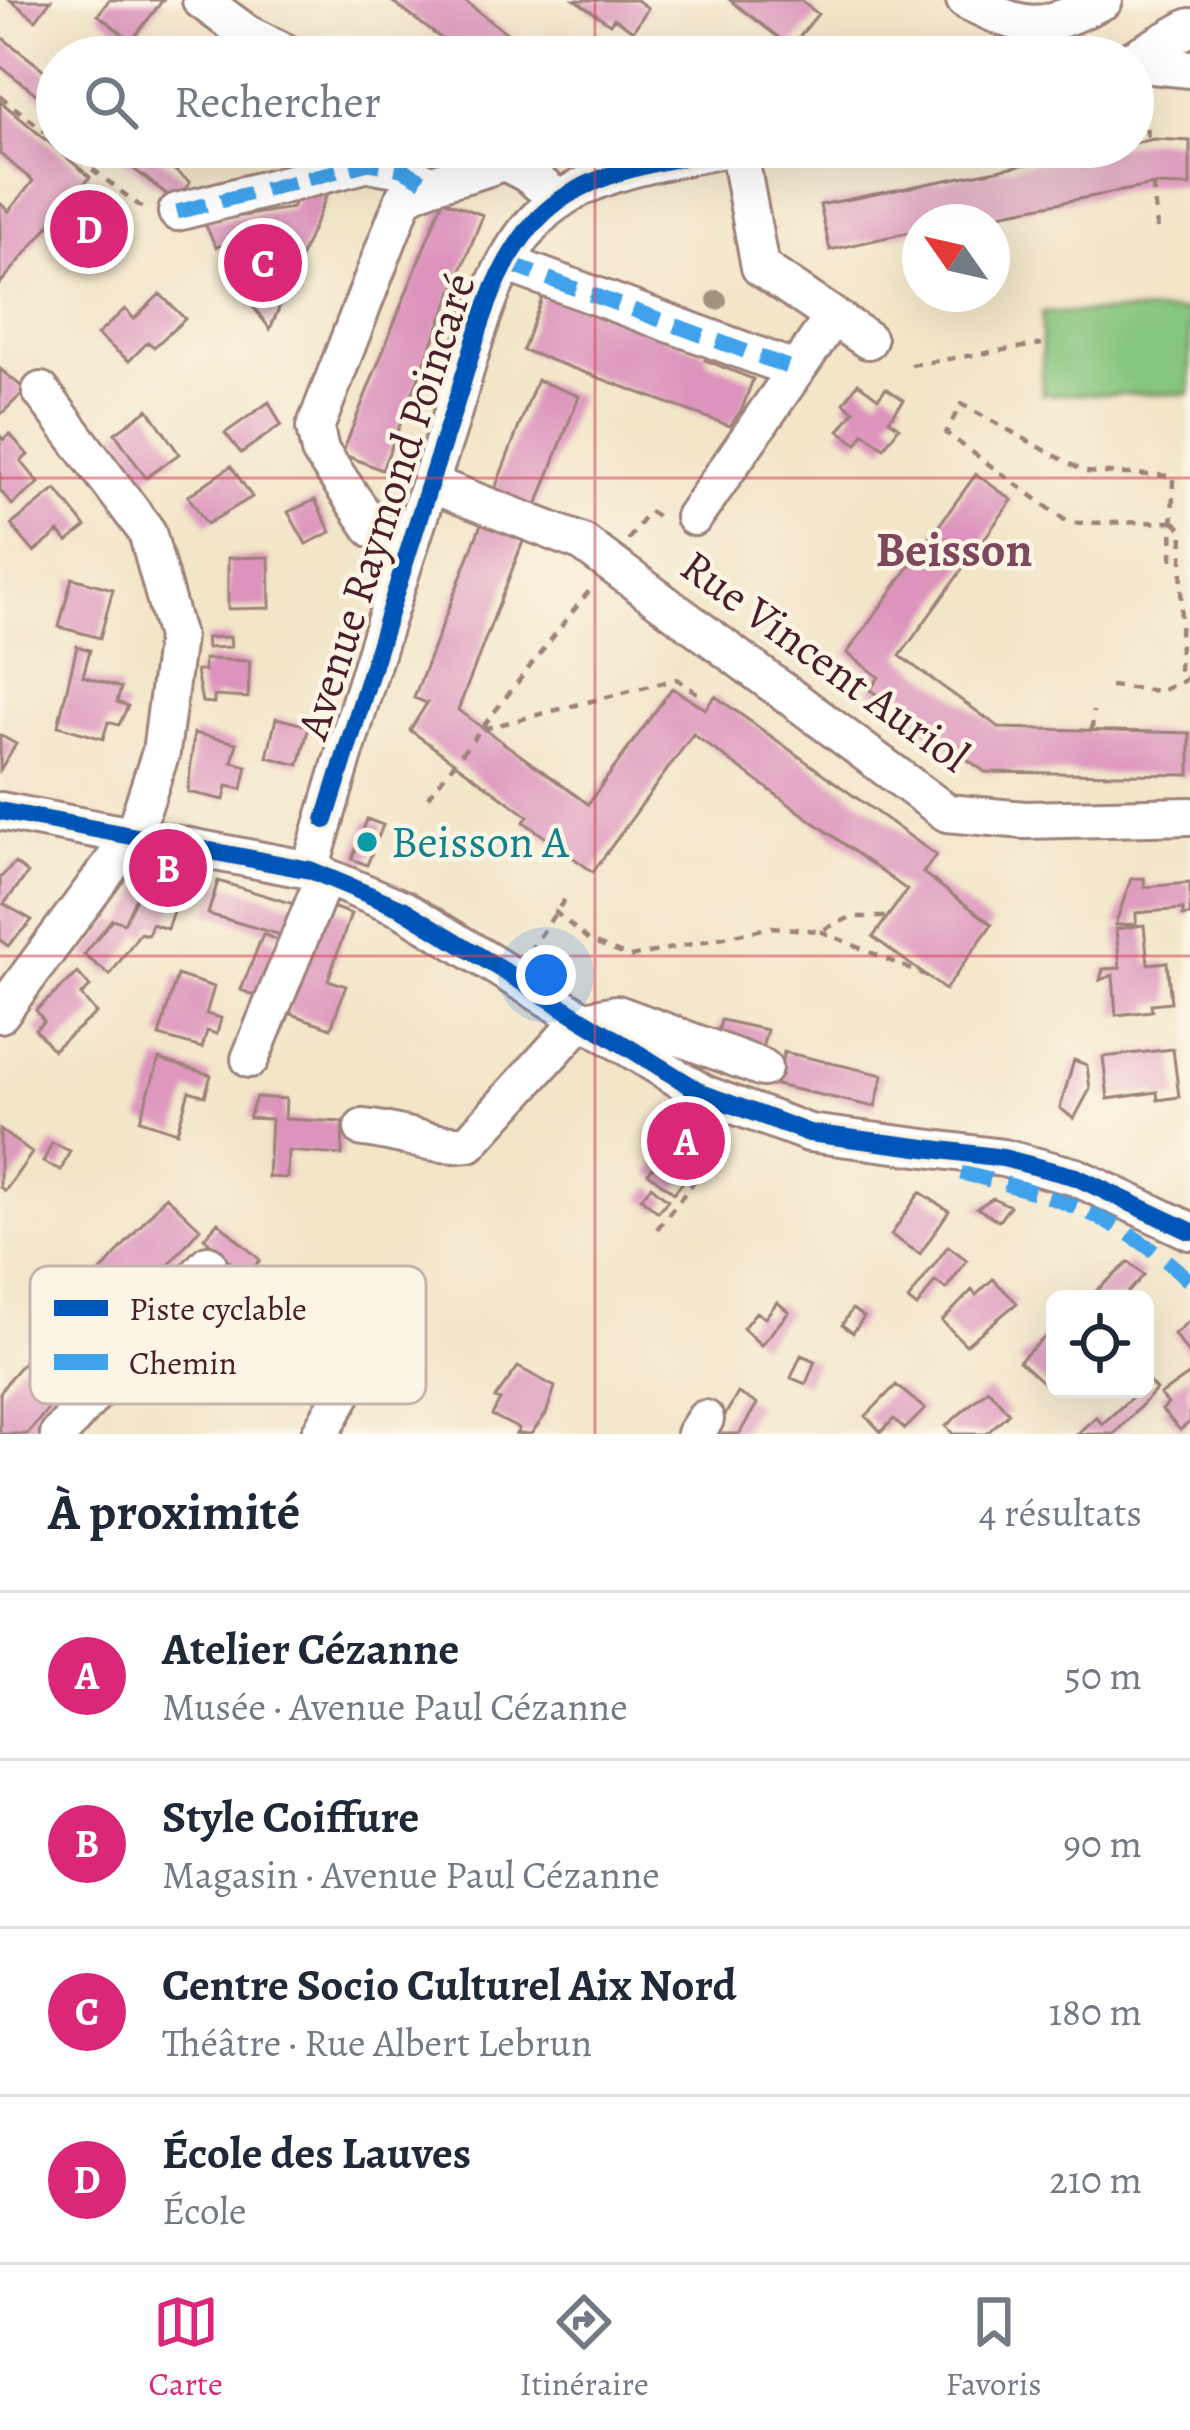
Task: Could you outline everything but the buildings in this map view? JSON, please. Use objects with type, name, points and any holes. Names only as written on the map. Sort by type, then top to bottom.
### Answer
[{"type":"street","points":[[201,0],[252,36]]},
{"type":"street","points":[[965,0],[1029,27],[1104,0]]},
{"type":"street","points":[[1154,48],[1190,27]]},
{"type":"street","points":[[1154,64],[1190,70]]},
{"type":"street","points":[[177,212],[349,168]]},
{"type":"street","points":[[396,168],[427,183]]},
{"type":"street","points":[[409,547],[373,529],[320,451],[315,428],[404,198],[427,183],[470,177],[477,168]]},
{"type":"street","points":[[511,168],[560,200]]},
{"type":"street","name":"Avenue Raymond Poincaré","points":[[250,1059],[317,873],[409,547],[506,263],[560,200],[641,168]]},
{"type":"street","points":[[740,168],[760,267],[868,340]]},
{"type":"street","points":[[506,263],[796,370]]},
{"type":"street","points":[[694,517],[832,320]]},
{"type":"street","points":[[0,1014],[134,834],[161,752],[176,637],[147,532],[41,391]]},
{"type":"street","name":"Rue Vincent Auriol","points":[[430,484],[470,495],[583,543],[946,813],[1025,820],[1190,816]]},
{"type":"street","points":[[0,811],[317,873],[403,909],[679,1083],[809,1133],[1003,1158],[1076,1178],[1128,1198],[1190,1231]]},
{"type":"street","points":[[363,1128],[406,1132],[444,1147],[469,1143],[580,1021],[616,1015],[763,1069]]},
{"type":"street","points":[[58,1434],[84,1404]]},
{"type":"street","points":[[320,1434],[337,1404]]},
{"type":"path","points":[[0,96],[36,124]]},
{"type":"path","points":[[91,168],[154,218],[177,212]]},
{"type":"path","points":[[1153,185],[1157,229]]},
{"type":"path","points":[[911,364],[1042,344]]},
{"type":"path","points":[[1172,560],[1174,522],[1173,476],[1084,472],[961,404],[946,434],[1069,523],[1174,522],[1183,530],[1179,673],[1189,679]]},
{"type":"path","points":[[428,797],[600,576]]},
{"type":"path","points":[[483,729],[677,679],[704,698]]},
{"type":"path","points":[[1110,686],[1161,691],[1189,679]]},
{"type":"path","points":[[1092,731],[1093,711]]},
{"type":"path","points":[[542,931],[568,893]]},
{"type":"path","points":[[554,911],[590,941],[630,957],[772,927],[820,931],[924,975]]},
{"type":"path","points":[[820,931],[850,917],[887,917]]},
{"type":"path","points":[[657,1229],[723,1152],[739,1107]]},
{"type":"path","points":[[662,1123],[687,1125],[723,1152]]},
{"type":"green space","points":[[1190,311],[1190,394],[1042,394],[1042,313]]},
{"type":"marked path","points":[[177,212],[349,168]]},
{"type":"marked path","points":[[396,168],[427,183]]},
{"type":"marked path","points":[[506,263],[796,370]]},
{"type":"marked path","points":[[961,1173],[1055,1199],[1112,1224],[1190,1282]]},
{"type":"cycle path","points":[[325,820],[497,281],[526,232],[545,212],[586,185],[635,168]]},
{"type":"cycle path","points":[[0,811],[310,870],[403,909],[704,1094],[809,1133],[1003,1158],[1076,1177],[1190,1231]]},
{"type":"place","name":"École des Lauves","points":[[89,229]]},
{"type":"place","name":"Centre Socio Culturel Aix Nord","points":[[263,263]]},
{"type":"place","name":"Beisson A","points":[[367,842]]},
{"type":"place","name":"Style Coiffure","points":[[168,868]]},
{"type":"place","name":"Atelier Cézanne","points":[[686,1141]]},
{"type":"district","name":"Beisson","points":[[954,550]]}]
